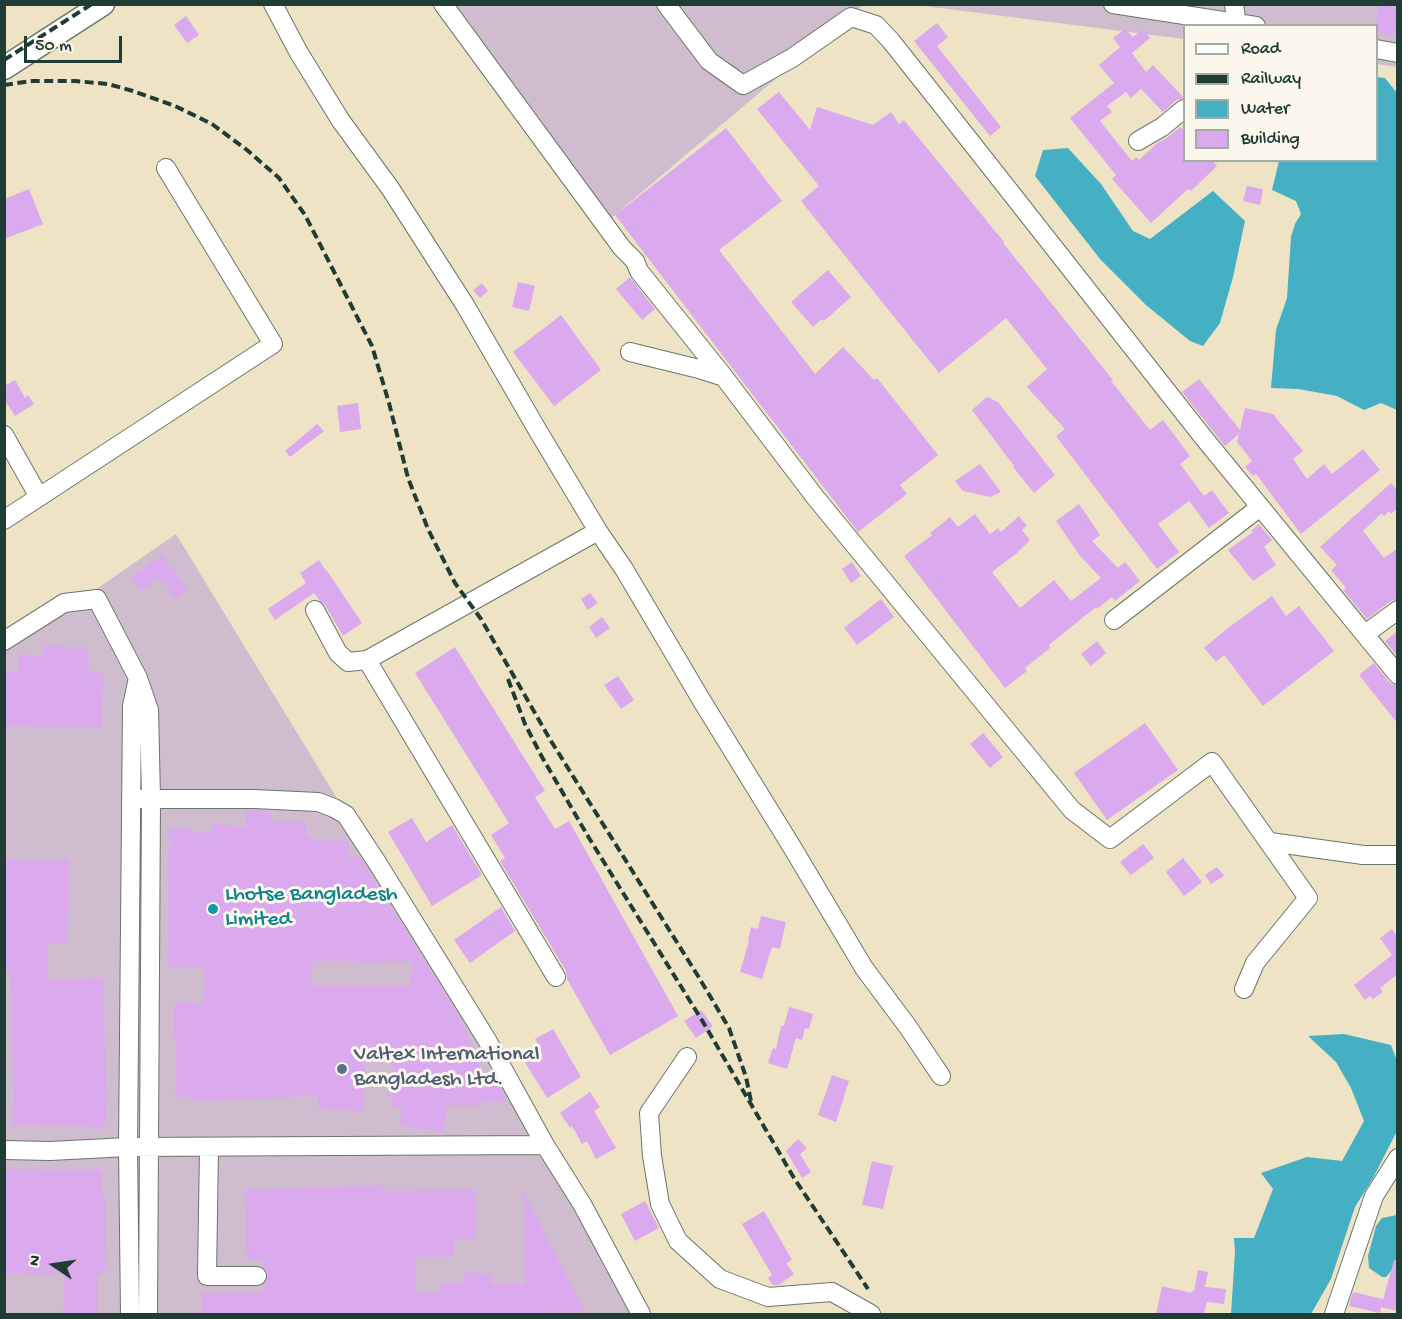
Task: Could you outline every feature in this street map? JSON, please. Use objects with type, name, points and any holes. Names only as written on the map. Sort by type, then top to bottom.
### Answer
[{"type":"main road","points":[[4,68],[103,4]]},
{"type":"street","points":[[273,4],[299,53],[341,121],[390,188],[465,305],[598,531],[624,569],[864,968],[940,1076]]},
{"type":"street","points":[[443,4],[622,248],[635,261],[639,271],[724,377],[815,497],[1072,810],[1110,838],[1212,762],[1308,898],[1255,963],[1244,989]]},
{"type":"street","points":[[666,4],[709,61],[743,85],[792,58],[851,17],[876,25],[891,41],[1203,437],[1398,675]]},
{"type":"street","points":[[1113,4],[1236,17],[1252,24]]},
{"type":"street","points":[[1378,49],[1398,53]]},
{"type":"street","points":[[1138,141],[1162,127],[1183,111]]},
{"type":"street","points":[[4,520],[273,344],[166,168]]},
{"type":"street","points":[[630,352],[724,377]]},
{"type":"street","points":[[4,435],[39,497]]},
{"type":"street","points":[[1114,620],[1260,507]]},
{"type":"street","points":[[315,610],[338,654],[348,662],[367,660],[598,531]]},
{"type":"street","points":[[4,641],[64,603],[97,600],[138,678],[149,710],[151,798],[148,1314]]},
{"type":"street","points":[[1365,634],[1398,610]]},
{"type":"street","points":[[367,660],[556,976]]},
{"type":"street","points":[[130,1314],[128,1147],[132,706],[138,678]]},
{"type":"street","points":[[132,798],[318,802],[346,815],[487,1040],[545,1145],[582,1204],[641,1314]]},
{"type":"street","points":[[1269,842],[1363,855],[1398,855]]},
{"type":"street","points":[[687,1057],[649,1113],[652,1156],[660,1204],[678,1241],[720,1279],[768,1297],[832,1292],[871,1314]]},
{"type":"street","points":[[4,1150],[50,1151],[128,1147],[545,1145]]},
{"type":"street","points":[[209,1147],[207,1276],[257,1276]]},
{"type":"street","points":[[1334,1314],[1374,1197],[1398,1158]]},
{"type":"shaded area","points":[[452,5],[863,5],[609,220]]},
{"type":"shaded area","points":[[916,5],[1397,5],[1397,67],[1378,64],[1378,24],[1183,24],[1183,39]]},
{"type":"shaded area","points":[[176,534],[651,1314],[5,1314],[5,652]]},
{"type":"water","points":[[1378,77],[1385,78],[1397,93],[1397,410],[1381,403],[1364,410],[1337,396],[1298,389],[1271,388],[1276,330],[1287,298],[1291,237],[1301,214],[1296,201],[1272,190],[1279,162],[1378,162]]},
{"type":"water","points":[[1068,148],[1101,184],[1133,231],[1150,239],[1213,191],[1245,221],[1220,323],[1203,346],[1190,341],[1146,305],[1100,259],[1035,176],[1043,150]]},
{"type":"water","points":[[1344,1034],[1391,1045],[1397,1061],[1397,1131],[1355,1207],[1331,1279],[1311,1314],[1231,1314],[1234,1238],[1254,1238],[1273,1189],[1261,1173],[1307,1157],[1342,1161],[1364,1121],[1351,1088],[1336,1062],[1308,1036]]},
{"type":"water","points":[[1397,1215],[1397,1272],[1391,1271],[1386,1277],[1382,1277],[1369,1268],[1368,1256],[1376,1226],[1382,1218]]},
{"type":"building","points":[[1379,4],[1398,4],[1398,31],[1395,31],[1394,35],[1378,32],[1378,24],[1375,24]]},
{"type":"building","points":[[186,16],[199,35],[187,43],[174,25]]},
{"type":"building","points":[[937,23],[948,37],[937,46],[1001,127],[990,136],[914,41]]},
{"type":"building","points":[[1125,29],[1133,37],[1143,29],[1150,38],[1132,53],[1146,72],[1153,65],[1183,97],[1163,112],[1141,89],[1131,98],[1126,92],[1107,106],[1112,112],[1100,121],[1132,161],[1136,157],[1139,160],[1156,144],[1180,127],[1183,129],[1183,162],[1214,162],[1217,166],[1191,191],[1188,189],[1151,223],[1112,179],[1116,175],[1070,118],[1114,83],[1099,65],[1120,47],[1113,38]]},
{"type":"building","points":[[779,92],[810,130],[817,107],[873,125],[891,112],[899,124],[904,120],[1004,242],[1150,430],[1163,420],[1190,456],[1180,464],[1204,496],[1212,490],[1229,513],[1209,528],[1189,501],[1158,524],[1179,552],[1157,569],[1056,436],[1065,429],[1027,387],[1047,369],[1006,318],[939,373],[801,201],[819,186],[757,109]]},
{"type":"building","points":[[726,128],[782,201],[719,250],[815,374],[843,347],[874,380],[877,378],[938,455],[900,485],[907,494],[858,532],[615,215]]},
{"type":"building","points":[[1247,186],[1263,189],[1260,205],[1243,201]]},
{"type":"building","points":[[29,189],[43,224],[4,239],[4,199]]},
{"type":"building","points":[[828,270],[851,297],[824,321],[822,319],[813,327],[791,302]]},
{"type":"building","points":[[630,277],[655,309],[642,320],[616,289]]},
{"type":"building","points":[[518,282],[535,286],[529,311],[512,307]]},
{"type":"building","points":[[482,283],[488,291],[480,298],[473,290]]},
{"type":"building","points":[[561,315],[601,370],[554,406],[513,352]]},
{"type":"building","points":[[1199,379],[1240,430],[1245,408],[1273,414],[1303,451],[1293,459],[1307,479],[1324,464],[1332,474],[1363,449],[1380,470],[1301,534],[1256,474],[1253,476],[1245,467],[1252,461],[1237,442],[1239,434],[1225,446],[1182,392]]},
{"type":"building","points":[[15,380],[25,398],[28,395],[34,404],[15,416],[4,399],[4,386]]},
{"type":"building","points":[[987,397],[998,402],[1055,475],[1034,493],[972,410]]},
{"type":"building","points":[[358,403],[361,429],[340,432],[337,406]]},
{"type":"building","points":[[317,424],[324,431],[290,457],[285,451]]},
{"type":"building","points":[[980,464],[1001,492],[990,497],[963,491],[955,481]]},
{"type":"building","points":[[1391,483],[1398,491],[1398,508],[1391,514],[1389,511],[1384,516],[1381,514],[1363,531],[1384,558],[1398,548],[1398,599],[1391,601],[1367,619],[1343,590],[1346,588],[1331,570],[1337,565],[1320,547]]},
{"type":"building","points":[[1079,504],[1100,535],[1092,541],[1118,568],[1125,562],[1140,581],[1115,601],[1112,597],[1097,609],[1096,607],[1049,645],[1050,648],[1025,668],[1027,671],[1005,688],[904,556],[932,535],[930,533],[950,517],[958,527],[975,514],[990,534],[998,528],[1001,532],[1019,516],[1027,526],[1022,530],[1030,540],[992,572],[1020,608],[1054,580],[1071,601],[1101,578],[1080,556],[1056,521]]},
{"type":"building","points":[[1259,524],[1272,540],[1264,547],[1276,565],[1253,581],[1228,550],[1253,532],[1251,531]]},
{"type":"building","points":[[162,555],[188,589],[175,599],[159,577],[141,591],[131,578]]},
{"type":"building","points":[[319,560],[362,623],[343,636],[325,605],[314,593],[275,620],[268,609],[306,583],[300,573]]},
{"type":"building","points":[[852,562],[861,576],[851,583],[842,569]]},
{"type":"building","points":[[590,593],[598,603],[588,610],[581,599]]},
{"type":"building","points":[[1272,596],[1286,616],[1299,606],[1334,651],[1263,706],[1224,655],[1216,662],[1204,648]]},
{"type":"building","points":[[881,599],[894,617],[857,645],[844,628]]},
{"type":"building","points":[[602,617],[610,628],[596,638],[589,627]]},
{"type":"building","points":[[1398,631],[1398,657],[1385,641]]},
{"type":"building","points":[[1097,641],[1106,653],[1091,666],[1081,654]]},
{"type":"building","points":[[44,645],[88,647],[89,673],[103,673],[102,728],[4,726],[4,672],[17,672],[19,654],[43,656]]},
{"type":"building","points":[[455,647],[545,791],[535,797],[555,829],[569,821],[678,1016],[610,1055],[567,979],[566,971],[500,861],[505,858],[491,835],[509,823],[415,673]]},
{"type":"building","points":[[1374,663],[1390,683],[1398,686],[1398,724],[1359,675]]},
{"type":"building","points":[[618,676],[634,700],[621,709],[604,685]]},
{"type":"building","points":[[1145,723],[1178,770],[1107,820],[1074,773]]},
{"type":"building","points":[[983,733],[1003,757],[990,768],[970,744]]},
{"type":"building","points":[[246,810],[270,811],[270,821],[307,823],[305,835],[311,835],[310,839],[349,841],[348,859],[359,856],[456,1011],[479,1058],[481,1084],[499,1084],[506,1097],[506,1102],[482,1101],[483,1106],[447,1106],[443,1131],[400,1126],[402,1108],[392,1108],[392,1049],[365,1046],[364,1111],[318,1109],[318,1096],[192,1101],[198,1097],[175,1097],[176,1036],[173,1036],[175,1001],[203,1003],[203,967],[168,967],[168,850],[173,850],[167,831],[177,828],[211,834],[213,823],[246,828]],"holes":[[[311,961],[361,961],[361,964],[412,962],[409,986],[312,986]]]},
{"type":"building","points":[[412,818],[426,842],[452,825],[482,875],[432,906],[388,832]]},
{"type":"building","points":[[1143,844],[1154,858],[1131,875],[1120,862]]},
{"type":"building","points":[[1183,858],[1202,882],[1184,896],[1166,872]]},
{"type":"building","points":[[4,859],[69,859],[68,943],[47,943],[47,980],[103,978],[107,1100],[105,1127],[12,1125],[14,1107],[10,971],[4,971]]},
{"type":"building","points":[[1217,867],[1224,876],[1211,884],[1205,875]]},
{"type":"building","points":[[501,907],[515,931],[470,963],[454,940]]},
{"type":"building","points":[[761,916],[786,922],[780,949],[772,947],[762,979],[740,972],[751,927],[758,929]]},
{"type":"building","points":[[1392,929],[1398,937],[1398,974],[1380,988],[1383,992],[1373,999],[1370,996],[1365,1000],[1354,985],[1392,955],[1380,938]]},
{"type":"building","points":[[789,1007],[813,1014],[809,1029],[805,1028],[802,1040],[796,1038],[787,1069],[768,1063],[773,1048],[776,1049],[781,1026],[784,1026]]},
{"type":"building","points":[[701,1010],[713,1026],[696,1038],[684,1021]]},
{"type":"building","points":[[553,1029],[581,1077],[547,1098],[523,1059],[540,1048],[535,1039]]},
{"type":"building","points":[[832,1075],[849,1081],[836,1122],[818,1115]]},
{"type":"building","points":[[590,1092],[600,1107],[594,1111],[616,1148],[596,1159],[587,1141],[582,1144],[572,1126],[570,1128],[560,1113]]},
{"type":"building","points":[[798,1139],[807,1148],[800,1154],[811,1172],[802,1178],[786,1151]]},
{"type":"building","points":[[872,1161],[893,1166],[883,1209],[862,1205]]},
{"type":"building","points":[[4,1169],[102,1170],[102,1196],[106,1197],[105,1274],[98,1274],[98,1314],[63,1314],[64,1274],[4,1273]]},
{"type":"building","points":[[384,1185],[385,1191],[475,1190],[475,1240],[454,1240],[454,1257],[415,1257],[415,1292],[439,1292],[439,1284],[462,1284],[464,1271],[493,1275],[491,1284],[525,1284],[523,1190],[585,1312],[202,1314],[202,1293],[262,1293],[262,1286],[267,1281],[268,1275],[262,1266],[262,1260],[247,1260],[245,1190]]},
{"type":"building","points":[[645,1201],[659,1228],[635,1241],[621,1214]]},
{"type":"building","points":[[764,1211],[792,1260],[786,1263],[794,1274],[779,1285],[773,1285],[768,1278],[772,1275],[742,1224]]},
{"type":"building","points":[[1394,1260],[1398,1260],[1398,1311],[1381,1307]]},
{"type":"building","points":[[1198,1270],[1208,1272],[1205,1287],[1226,1289],[1224,1304],[1207,1302],[1204,1314],[1156,1314],[1162,1286],[1191,1293],[1194,1291]]},
{"type":"building","points":[[1353,1292],[1383,1299],[1380,1313],[1349,1306]]},
{"type":"railway","points":[[4,60],[92,4]]},
{"type":"railway","points":[[4,85],[32,81],[75,81],[108,84],[133,91],[175,106],[212,124],[279,178],[305,215],[372,346],[408,478],[428,529],[455,583],[481,619],[551,741],[729,1028],[746,1077],[752,1106]]},
{"type":"railway","points":[[508,679],[525,724],[589,838],[703,1022],[794,1178],[868,1289]]},
{"type":"place","name":"Lhotse Bangladesh Limited","points":[[213,909]]},
{"type":"place","name":"Valtex International Bangladesh Ltd.","points":[[342,1069]]}]
